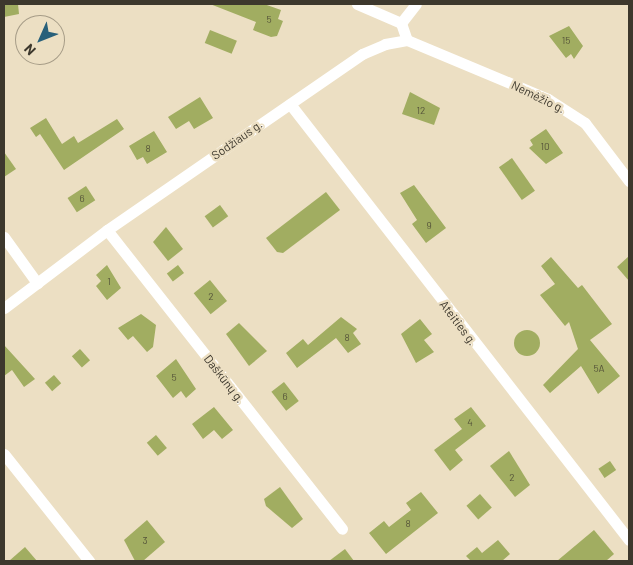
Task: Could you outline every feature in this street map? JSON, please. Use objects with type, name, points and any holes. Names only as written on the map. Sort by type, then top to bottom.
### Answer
[{"type":"street","points":[[358,4],[401,24],[407,40]]},
{"type":"street","points":[[401,24],[416,4]]},
{"type":"street","name":"Nemėžio g.","points":[[407,40],[569,112],[585,124],[629,181]]},
{"type":"street","name":"Sodžiaus g.","points":[[4,308],[107,230],[362,54],[407,40]]},
{"type":"street","name":"Ateities g.","points":[[290,104],[629,540]]},
{"type":"street","name":"Daškūnų g.","points":[[107,230],[342,529]]},
{"type":"street","points":[[4,237],[37,282]]},
{"type":"street","points":[[4,454],[88,561]]},
{"type":"building","points":[[4,4],[18,4],[19,14],[4,17]]},
{"type":"building","points":[[210,4],[264,4],[281,10],[278,19],[283,21],[277,36],[271,37],[253,30],[256,22]]},
{"type":"building","points":[[569,26],[583,46],[574,59],[571,54],[566,58],[549,36]]},
{"type":"building","points":[[210,30],[237,41],[232,54],[205,43]]},
{"type":"building","points":[[410,92],[440,108],[434,125],[402,114]]},
{"type":"building","points":[[200,97],[213,118],[194,129],[189,121],[176,129],[168,117]]},
{"type":"building","points":[[46,118],[62,144],[74,136],[78,143],[117,119],[124,129],[64,170],[40,134],[36,137],[30,128]]},
{"type":"building","points":[[546,129],[563,153],[546,164],[529,148],[533,145],[530,140]]},
{"type":"building","points":[[154,131],[167,152],[147,164],[143,157],[137,160],[129,146]]},
{"type":"building","points":[[4,152],[16,169],[4,177]]},
{"type":"building","points":[[512,158],[535,191],[522,200],[499,167]]},
{"type":"building","points":[[414,185],[446,228],[426,243],[412,224],[417,220],[400,193]]},
{"type":"building","points":[[86,186],[95,200],[77,212],[68,198]]},
{"type":"building","points":[[326,192],[340,210],[283,253],[277,252],[266,238]]},
{"type":"building","points":[[220,205],[228,216],[213,227],[205,216]]},
{"type":"building","points":[[166,227],[183,249],[168,261],[153,242]]},
{"type":"building","points":[[629,256],[629,281],[617,267]]},
{"type":"building","points":[[551,257],[578,288],[582,285],[612,324],[590,340],[620,376],[598,394],[581,366],[550,393],[543,385],[578,349],[569,322],[565,326],[540,295],[555,284],[541,266]]},
{"type":"building","points":[[107,265],[121,288],[107,300],[96,286],[101,281],[96,275]]},
{"type":"building","points":[[178,265],[184,273],[173,281],[167,273]]},
{"type":"building","points":[[210,280],[227,301],[211,314],[194,293]]},
{"type":"building","points":[[141,314],[156,325],[153,347],[147,352],[133,336],[128,340],[118,328]]},
{"type":"building","points":[[341,317],[357,329],[353,333],[361,344],[348,353],[336,338],[297,368],[286,353],[303,339],[308,345]]},
{"type":"building","points":[[420,319],[432,334],[424,340],[434,352],[416,363],[401,334]]},
{"type":"building","points":[[239,323],[267,351],[249,366],[226,334]]},
{"type":"building","points":[[527,330],[536,334],[540,343],[536,352],[527,356],[518,352],[514,343],[518,334]]},
{"type":"building","points":[[4,345],[35,379],[24,387],[12,370],[4,376]]},
{"type":"building","points":[[80,349],[90,360],[82,368],[72,356]]},
{"type":"building","points":[[176,359],[196,389],[186,398],[181,391],[173,398],[156,376]]},
{"type":"building","points":[[54,375],[61,383],[52,391],[45,383]]},
{"type":"building","points":[[284,382],[299,401],[286,411],[271,392]]},
{"type":"building","points":[[214,407],[233,430],[222,439],[214,430],[203,439],[192,424]]},
{"type":"building","points":[[471,407],[486,426],[455,450],[463,460],[450,471],[434,450],[462,429],[454,419]]},
{"type":"building","points":[[156,435],[167,448],[158,456],[147,443]]},
{"type":"building","points":[[509,451],[530,485],[515,497],[490,466]]},
{"type":"building","points":[[610,461],[616,470],[605,478],[598,469]]},
{"type":"building","points":[[280,487],[303,519],[292,528],[266,506],[264,499]]},
{"type":"building","points":[[421,492],[438,513],[386,554],[369,533],[384,521],[389,527],[411,510],[406,503]]},
{"type":"building","points":[[480,494],[492,508],[478,519],[466,506]]},
{"type":"building","points":[[147,520],[165,542],[143,561],[135,561],[124,540]]},
{"type":"building","points":[[594,530],[614,554],[606,561],[557,561]]},
{"type":"building","points":[[498,540],[510,554],[502,561],[471,561],[466,556],[477,547],[482,553]]},
{"type":"building","points":[[25,547],[37,561],[9,561]]},
{"type":"building","points":[[345,549],[354,561],[329,561]]}]
